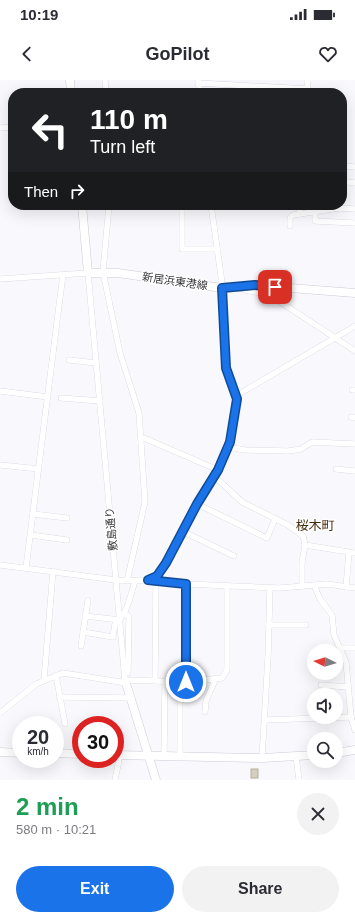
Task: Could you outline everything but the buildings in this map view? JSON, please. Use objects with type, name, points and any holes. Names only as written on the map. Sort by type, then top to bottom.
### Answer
[{"type":"street","points":[[198,81],[275,88]]},
{"type":"street","points":[[0,279],[63,274],[88,274],[82,210]]},
{"type":"street","points":[[109,210],[103,272],[120,353],[139,413],[145,502],[127,581]]},
{"type":"street","points":[[182,210],[182,249],[217,249]]},
{"type":"street","points":[[212,210],[223,289],[226,368],[237,399]]},
{"type":"street","points":[[300,210],[300,214]]},
{"type":"street","points":[[290,226],[290,218],[292,216],[323,210]]},
{"type":"street","points":[[315,211],[315,221],[355,223]]},
{"type":"street","name":"新居浜東港線","points":[[88,274],[103,272],[223,289],[264,286],[355,293]]},
{"type":"street","points":[[26,568],[63,274]]},
{"type":"street","name":"敷島通り","points":[[88,274],[126,681],[156,780]]},
{"type":"street","points":[[223,289],[248,290],[270,295],[355,351]]},
{"type":"street","points":[[148,580],[157,576],[197,504],[218,470],[228,447],[239,394],[355,326]]},
{"type":"street","points":[[69,360],[96,363]]},
{"type":"street","points":[[0,391],[48,397]]},
{"type":"street","points":[[62,398],[100,401]]},
{"type":"street","points":[[141,439],[144,438],[218,470]]},
{"type":"street","points":[[228,447],[245,450],[288,451],[301,450],[312,442],[355,444]]},
{"type":"street","points":[[0,465],[39,469]]},
{"type":"street","points":[[336,469],[355,470]]},
{"type":"street","points":[[214,476],[242,502],[288,525],[303,536],[305,545],[302,563],[302,586]]},
{"type":"street","points":[[197,504],[267,538],[275,519]]},
{"type":"street","points":[[33,514],[67,518]]},
{"type":"street","points":[[182,531],[234,556]]},
{"type":"street","points":[[31,535],[67,540]]},
{"type":"street","points":[[305,545],[352,553],[346,587]]},
{"type":"street","points":[[0,565],[127,581],[148,580],[186,584],[270,588],[327,584],[355,588]]},
{"type":"street","points":[[44,680],[53,572]]},
{"type":"street","points":[[83,632],[113,637],[115,624],[120,620],[124,613],[134,581]]},
{"type":"street","points":[[156,582],[156,680]]},
{"type":"street","points":[[186,584],[186,682]]},
{"type":"street","points":[[314,585],[320,599],[332,615],[334,635],[338,644]]},
{"type":"street","points":[[0,713],[44,680],[63,673],[126,681],[156,680],[186,682],[222,678],[227,670],[227,586]]},
{"type":"street","points":[[262,758],[270,588]]},
{"type":"street","points":[[81,646],[88,600]]},
{"type":"street","points":[[124,613],[129,617],[126,681]]},
{"type":"street","points":[[85,616],[120,620]]},
{"type":"street","points":[[269,625],[306,625]]},
{"type":"street","points":[[343,648],[355,648]]},
{"type":"street","points":[[343,655],[346,662],[352,717],[355,730]]},
{"type":"street","points":[[56,675],[65,724]]},
{"type":"street","points":[[205,712],[206,701],[216,678]]},
{"type":"street","points":[[164,757],[165,681]]},
{"type":"street","points":[[321,685],[349,687]]},
{"type":"street","points":[[59,697],[130,698]]},
{"type":"street","points":[[180,700],[180,757]]},
{"type":"street","points":[[264,720],[352,717]]},
{"type":"street","points":[[343,752],[355,750]]},
{"type":"street","points":[[0,752],[12,753]]},
{"type":"street","points":[[124,755],[262,758],[307,755]]},
{"type":"street","points":[[296,756],[299,780]]},
{"type":"street","points":[[115,780],[116,768]]},
{"type":"district","name":"桜木町","points":[[315,525]]},
{"type":"route","points":[[186,682],[186,584],[148,580],[157,576],[166,563],[197,504],[218,470],[230,442],[237,399],[226,368],[222,288],[255,285],[275,287]]}]
